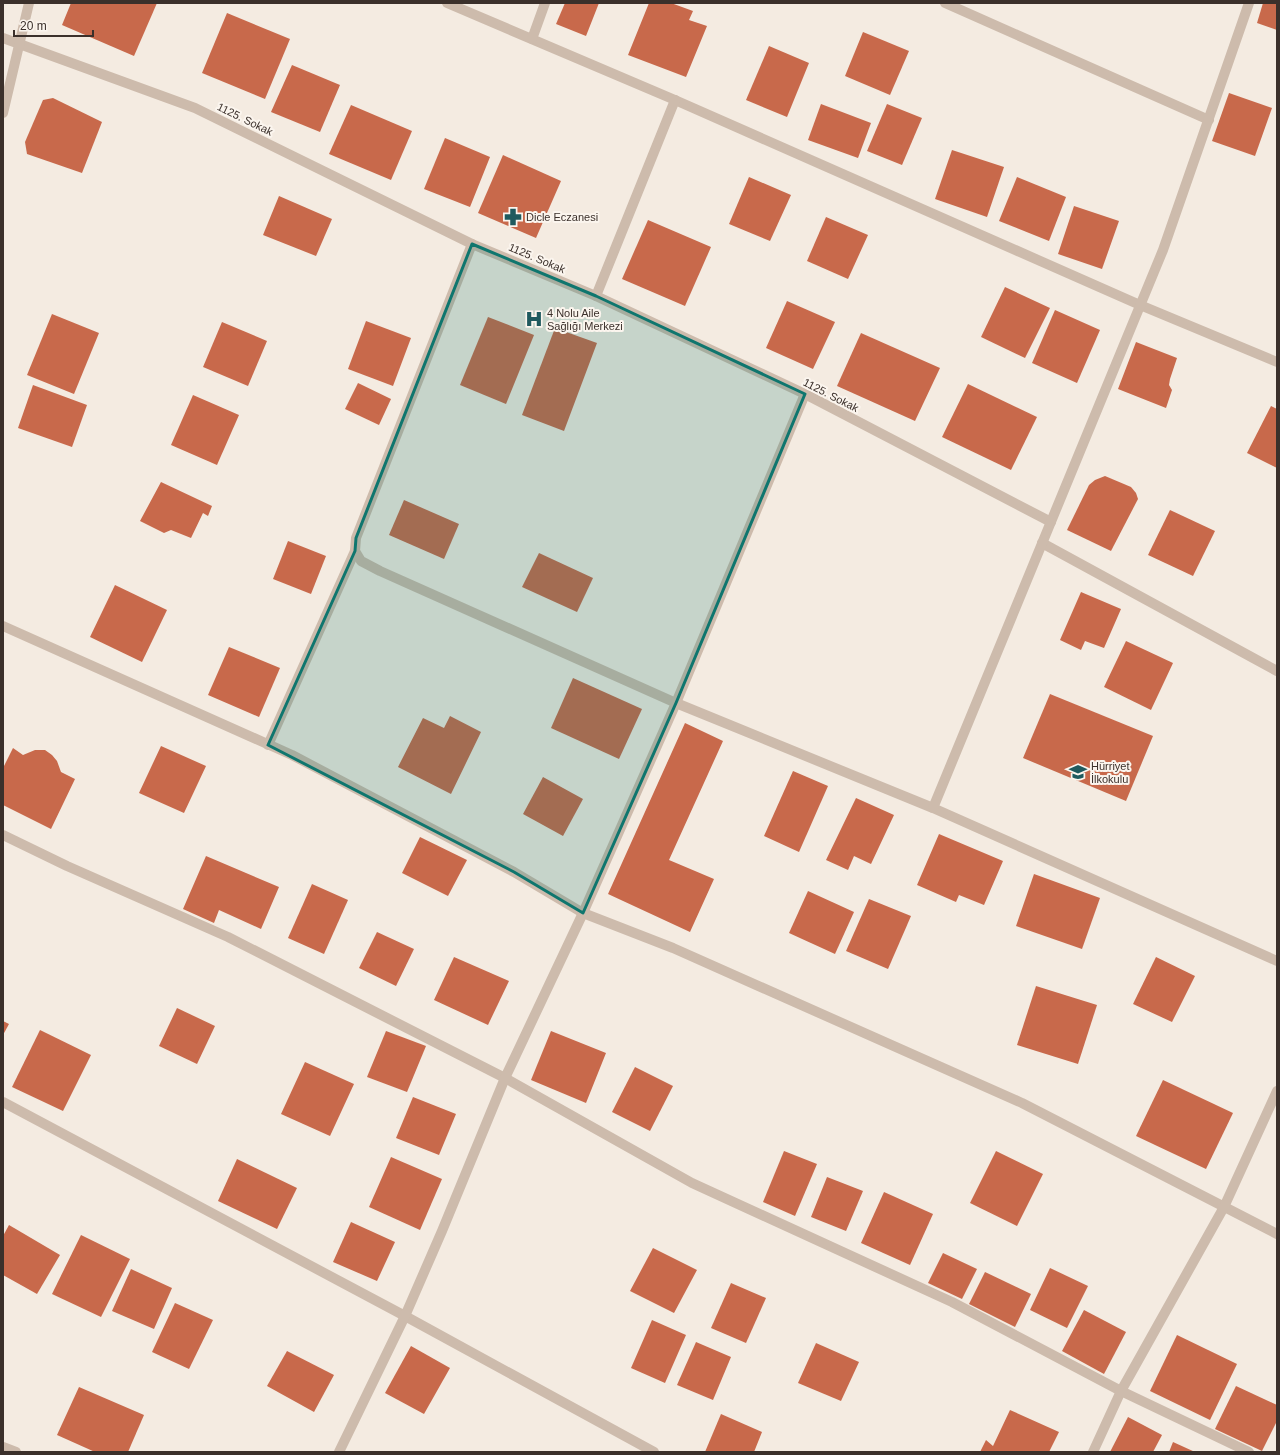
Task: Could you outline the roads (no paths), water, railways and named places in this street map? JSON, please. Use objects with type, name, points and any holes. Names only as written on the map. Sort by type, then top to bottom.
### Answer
[{"type":"street","points":[[3,113],[29,3]]},
{"type":"street","points":[[447,3],[675,100],[1140,305],[1277,362]]},
{"type":"street","points":[[532,39],[545,3]]},
{"type":"street","points":[[945,3],[1209,120]]},
{"type":"street","points":[[933,808],[1163,250],[1249,3]]},
{"type":"street","name":"1125. Sokak","points":[[3,38],[195,108],[472,244],[596,296],[805,394],[1051,522]]},
{"type":"street","points":[[596,296],[675,100]]},
{"type":"street","points":[[268,745],[355,551],[356,538],[472,244]]},
{"type":"street","points":[[340,1452],[405,1316],[505,1078],[583,912],[676,703],[805,394]]},
{"type":"street","points":[[1042,543],[1277,671]]},
{"type":"street","points":[[355,551],[361,561],[380,571],[676,703],[933,808],[1277,961]]},
{"type":"street","points":[[3,626],[292,755],[514,872],[583,912],[672,948],[1022,1103],[1277,1234]]},
{"type":"street","points":[[3,835],[67,866],[228,937],[505,1078],[692,1183],[952,1302],[1121,1391],[1249,1452]]},
{"type":"street","points":[[1093,1452],[1121,1391],[1224,1207],[1277,1091]]},
{"type":"street","points":[[3,1102],[405,1316],[654,1452]]},
{"type":"street","points":[[3,1447],[16,1452]]},
{"type":"place","name":"Dicle Eczanesi","points":[[513,217]]},
{"type":"place","name":"4 Nolu Aile Sağlığı Merkezi","points":[[534,319]]},
{"type":"place","name":"Hürriyet İlkokulu","points":[[1078,772]]}]
